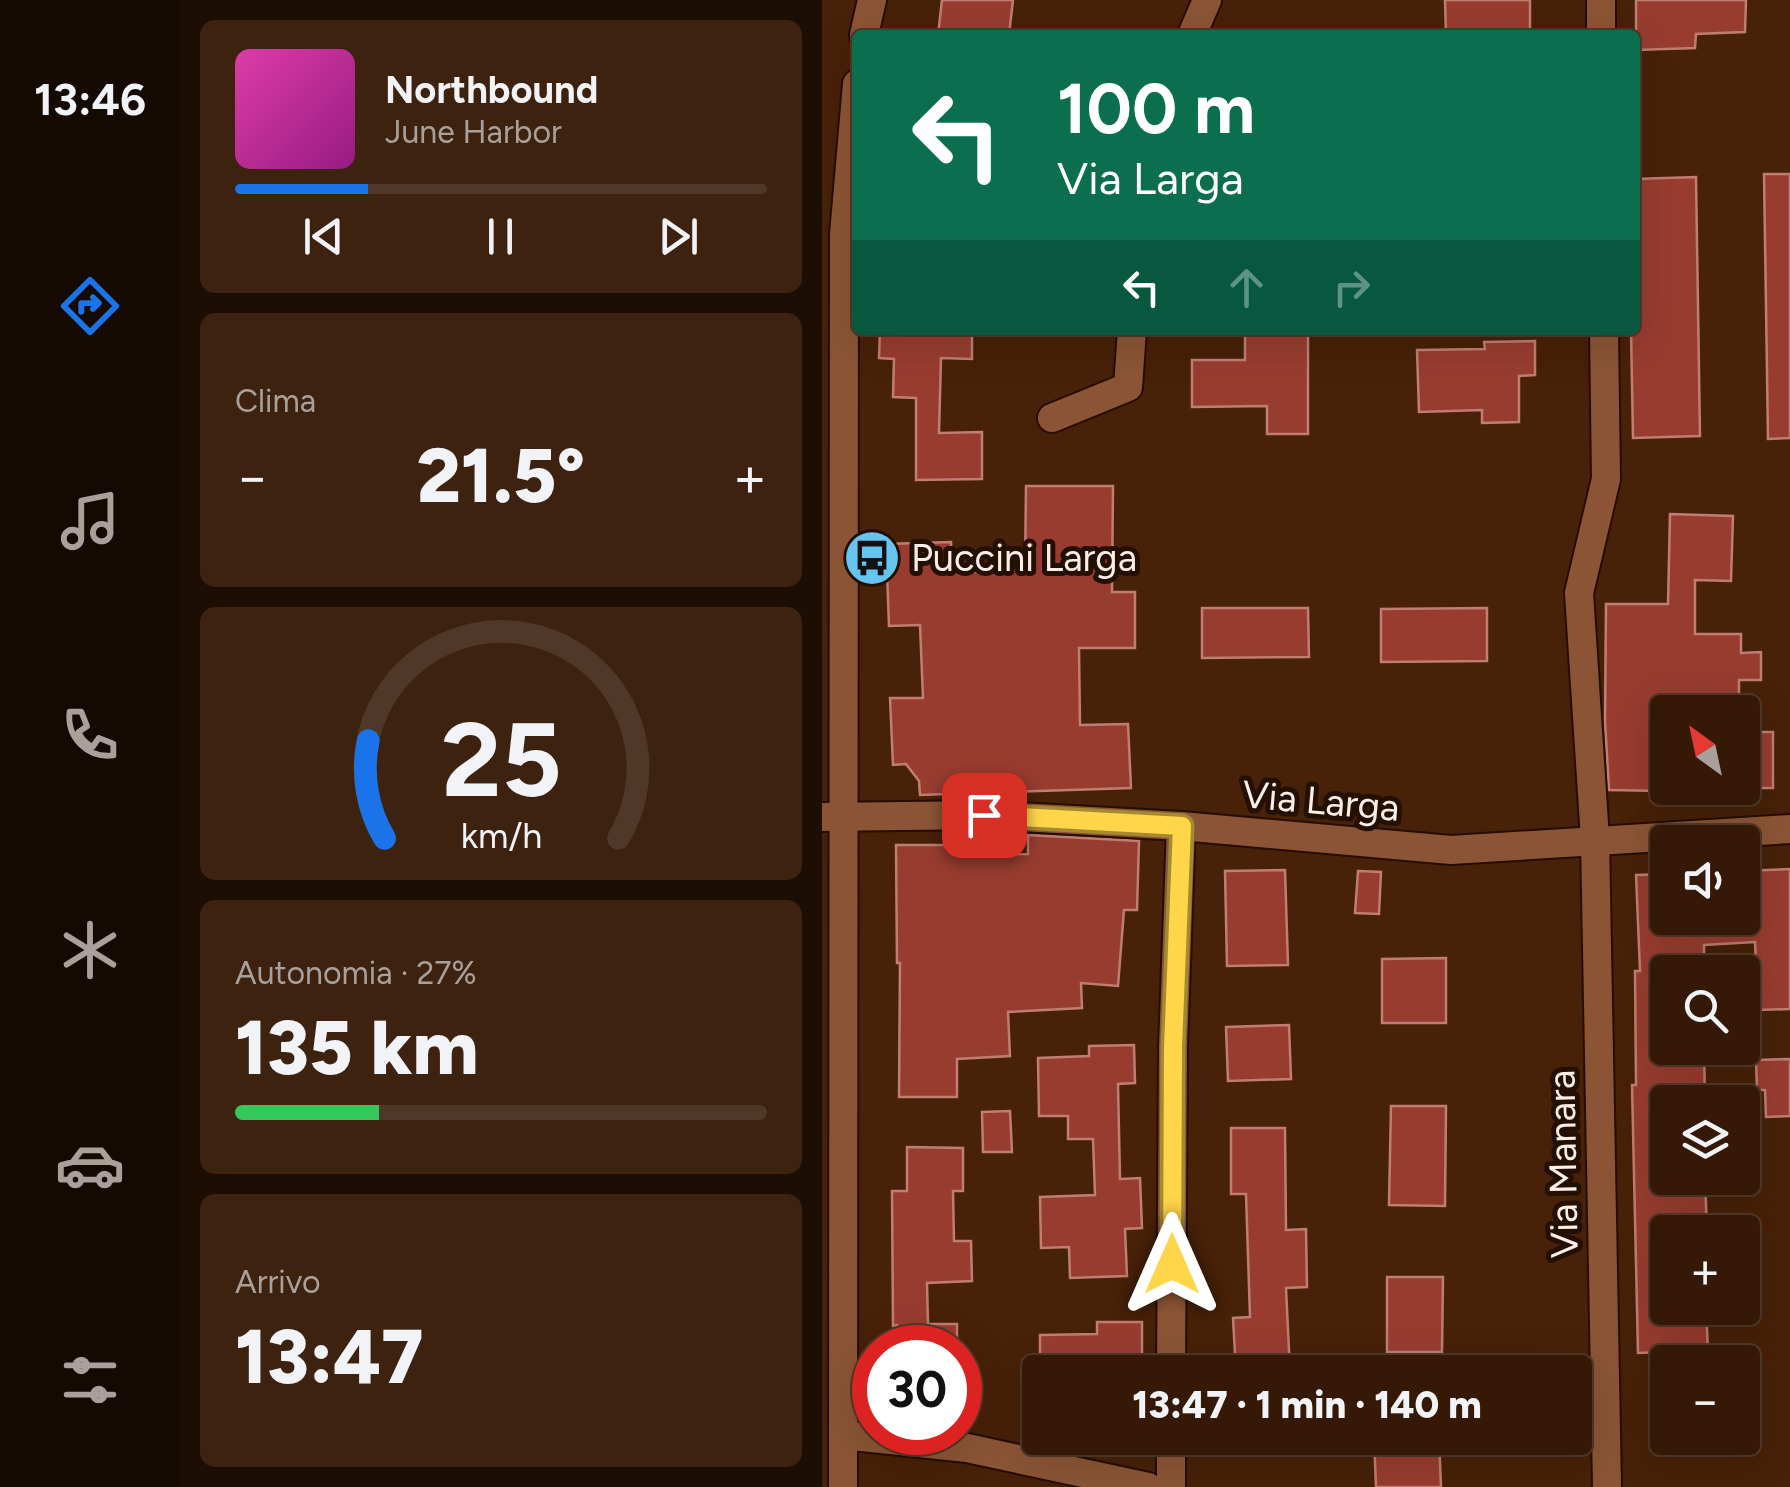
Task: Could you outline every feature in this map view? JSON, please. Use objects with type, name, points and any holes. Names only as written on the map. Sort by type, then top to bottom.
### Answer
[{"type":"street","points":[[865,30],[872,0]]},
{"type":"street","points":[[1194,30],[1206,0]]},
{"type":"street","points":[[1601,0],[1601,30]]},
{"type":"street","points":[[843,1487],[834,817],[844,236],[852,142]]},
{"type":"street","points":[[1052,418],[1128,387],[1132,335]]},
{"type":"street","name":"Via Manara","points":[[1604,335],[1606,479],[1579,593],[1594,839],[1607,1487]]},
{"type":"street","name":"Via Larga","points":[[834,817],[984,815],[1182,826],[1451,850],[1790,829]]},
{"type":"street","points":[[1171,1355],[1173,1047],[1182,826]]},
{"type":"street","points":[[842,1435],[968,1448],[1148,1487]]},
{"type":"street","points":[[1171,1455],[1171,1487]]},
{"type":"building","points":[[942,0],[1013,0],[1010,30],[939,30]]},
{"type":"building","points":[[1445,0],[1530,0],[1530,30],[1446,30]]},
{"type":"building","points":[[1636,0],[1746,0],[1745,32],[1696,34],[1695,48],[1640,50],[1640,30],[1636,30]]},
{"type":"building","points":[[1764,174],[1790,174],[1790,438],[1768,439]]},
{"type":"building","points":[[1696,177],[1700,436],[1633,438],[1631,335],[1640,335],[1640,179]]},
{"type":"building","points":[[880,335],[972,335],[972,359],[941,358],[939,433],[982,432],[982,479],[916,480],[916,398],[893,397],[894,359],[879,358]]},
{"type":"building","points":[[1245,335],[1308,335],[1308,434],[1267,434],[1267,406],[1192,407],[1192,360],[1245,360]]},
{"type":"building","points":[[1535,341],[1535,375],[1519,376],[1519,422],[1482,423],[1482,410],[1419,412],[1417,350],[1485,349],[1484,342]]},
{"type":"building","points":[[1026,486],[1113,486],[1112,592],[1135,592],[1135,648],[1079,648],[1080,725],[1128,724],[1131,788],[920,795],[919,781],[906,764],[893,765],[890,698],[923,698],[920,625],[889,626],[886,544],[951,542],[952,572],[1025,571]]},
{"type":"building","points":[[1670,514],[1733,516],[1731,581],[1695,580],[1695,634],[1741,634],[1741,653],[1761,652],[1761,680],[1739,680],[1739,695],[1650,695],[1650,791],[1609,790],[1606,604],[1668,604]]},
{"type":"building","points":[[1202,608],[1308,608],[1309,657],[1202,658]]},
{"type":"building","points":[[1487,608],[1487,661],[1381,662],[1381,609]]},
{"type":"building","points":[[1760,732],[1773,732],[1773,788],[1760,788]]},
{"type":"building","points":[[1028,835],[1139,841],[1137,910],[1124,910],[1118,986],[1081,983],[1082,1008],[1008,1012],[1010,1056],[957,1059],[957,1097],[899,1097],[896,845],[958,845],[958,856],[1028,854]]},
{"type":"building","points":[[1790,869],[1790,1009],[1760,1010],[1760,955],[1756,955],[1755,942],[1704,945],[1704,955],[1650,955],[1650,1065],[1704,1065],[1705,1085],[1650,1085],[1650,1195],[1706,1195],[1706,1215],[1650,1215],[1650,1325],[1707,1325],[1708,1345],[1650,1345],[1650,1352],[1638,1353],[1632,1085],[1636,1085],[1635,971],[1640,971],[1636,875],[1650,875],[1650,935],[1760,935],[1760,870]]},
{"type":"building","points":[[1285,870],[1288,965],[1227,966],[1225,871]]},
{"type":"building","points":[[1358,871],[1381,872],[1379,914],[1355,913]]},
{"type":"building","points":[[1446,958],[1446,1023],[1382,1023],[1382,959]]},
{"type":"building","points":[[1289,1025],[1291,1079],[1228,1081],[1226,1027]]},
{"type":"building","points":[[1134,1045],[1135,1083],[1118,1084],[1120,1179],[1140,1178],[1142,1228],[1125,1229],[1127,1276],[1070,1278],[1069,1247],[1041,1248],[1040,1197],[1095,1195],[1093,1139],[1068,1139],[1068,1116],[1039,1116],[1038,1058],[1089,1056],[1089,1046]]},
{"type":"building","points":[[1790,1059],[1790,1116],[1766,1117],[1765,1090],[1757,1085],[1756,1065],[1760,1065],[1760,1060]]},
{"type":"building","points":[[1391,1106],[1446,1106],[1445,1206],[1389,1205]]},
{"type":"building","points":[[1010,1111],[1012,1152],[983,1152],[982,1112]]},
{"type":"building","points":[[1231,1128],[1285,1128],[1286,1230],[1306,1229],[1307,1287],[1286,1288],[1289,1355],[1235,1355],[1233,1318],[1250,1317],[1246,1194],[1231,1194]]},
{"type":"building","points":[[907,1147],[963,1148],[963,1191],[953,1191],[954,1241],[971,1241],[972,1281],[927,1283],[928,1324],[957,1325],[893,1325],[892,1191],[907,1191]]},
{"type":"building","points":[[1387,1277],[1443,1277],[1442,1352],[1387,1352]]},
{"type":"building","points":[[1097,1322],[1142,1322],[1142,1355],[1040,1355],[1040,1335],[1097,1334]]},
{"type":"building","points":[[1375,1455],[1440,1455],[1441,1487],[1376,1487]]},
{"type":"place","name":"Puccini Larga","points":[[872,558]]},
{"type":"route","points":[[984,815],[1182,826],[1173,1047],[1172,1264]]}]
